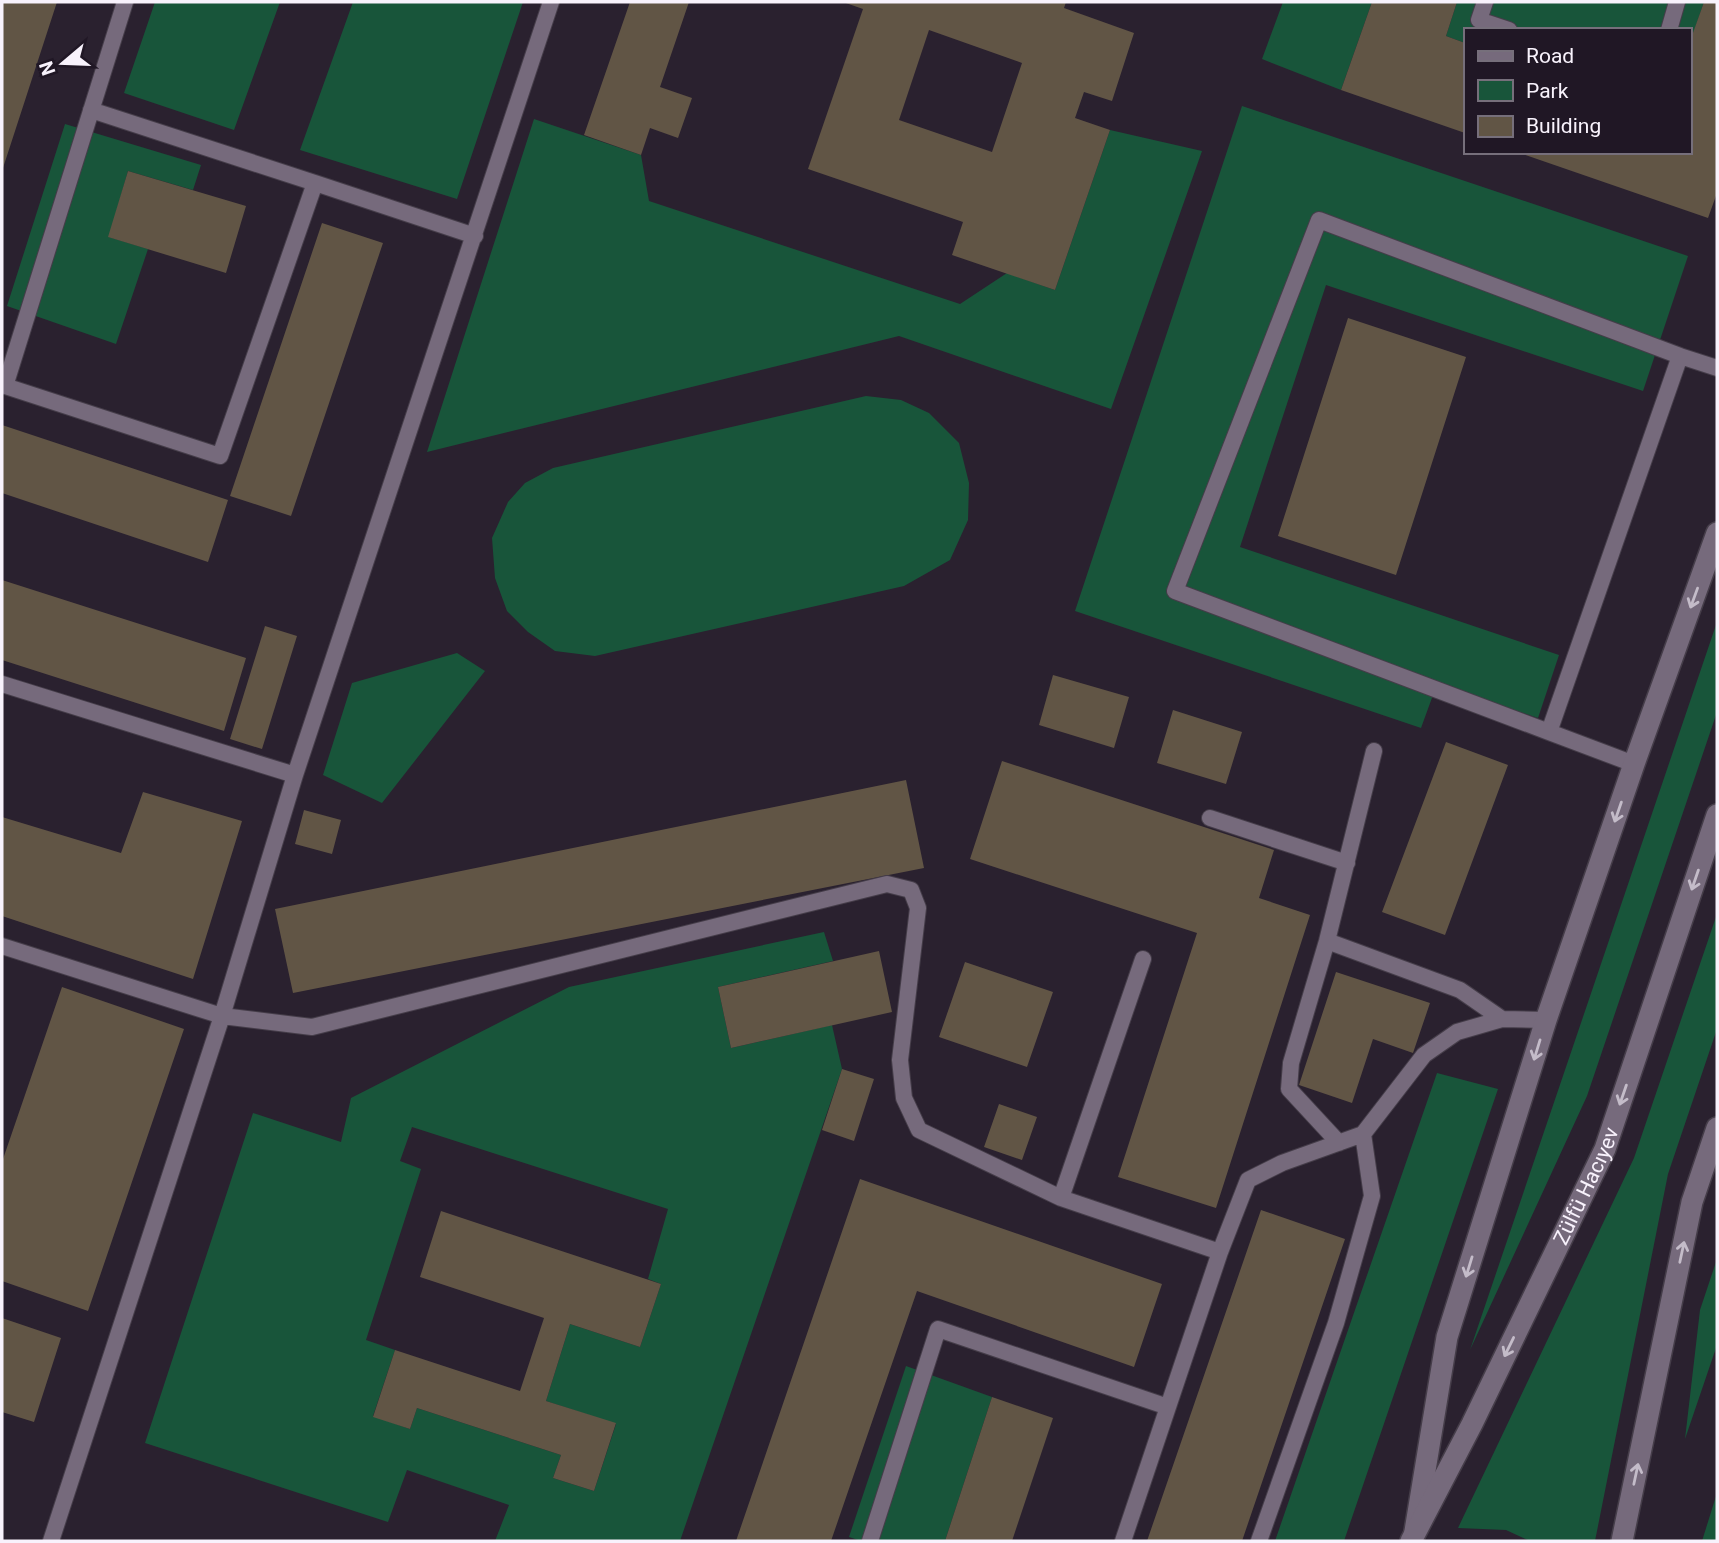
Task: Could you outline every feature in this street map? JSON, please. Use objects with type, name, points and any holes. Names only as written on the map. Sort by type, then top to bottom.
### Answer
[{"type":"main road","points":[[1412,1538],[1447,1338],[1546,1020],[1717,533]]},
{"type":"main road","name":"Zülfü Hacıyev","points":[[1412,1538],[1472,1424],[1605,1149],[1717,815]]},
{"type":"main road","points":[[1622,1541],[1692,1202],[1717,1128]]},
{"type":"lane","points":[[125,2],[5,386],[220,456],[315,183]]},
{"type":"lane","points":[[51,1541],[222,1016],[295,775],[551,2]]},
{"type":"lane","points":[[1485,2],[1479,20],[1503,28]]},
{"type":"lane","points":[[1670,28],[1677,2]]},
{"type":"lane","points":[[91,110],[475,236]]},
{"type":"lane","points":[[1634,764],[1175,591],[1319,220],[1717,369]]},
{"type":"lane","points":[[1549,732],[1680,356]]},
{"type":"lane","points":[[2,684],[295,775]]},
{"type":"lane","points":[[1339,1143],[1289,1089],[1291,1063],[1327,941],[1374,751]]},
{"type":"lane","points":[[1210,818],[1347,863]]},
{"type":"lane","points":[[2,946],[222,1016],[312,1027],[887,884],[911,890],[918,908],[900,1060],[904,1098],[919,1130],[1061,1198],[1220,1252]]},
{"type":"lane","points":[[1327,941],[1460,989],[1503,1019]]},
{"type":"lane","points":[[1061,1198],[1143,959]]},
{"type":"lane","points":[[1123,1541],[1220,1252],[1248,1180],[1282,1163],[1363,1134],[1424,1055],[1457,1032],[1503,1019],[1546,1020]]},
{"type":"lane","points":[[1259,1541],[1336,1323],[1373,1196],[1363,1134]]},
{"type":"lane","points":[[870,1541],[939,1329],[1168,1407]]},
{"type":"green space","points":[[155,2],[280,2],[234,130],[124,93]]},
{"type":"green space","points":[[353,2],[523,2],[457,199],[300,150]]},
{"type":"green space","points":[[1283,2],[1372,2],[1341,90],[1262,59]]},
{"type":"green space","points":[[1457,2],[1704,2],[1691,35],[1691,28],[1464,28],[1464,43],[1446,36]]},
{"type":"green space","points":[[1242,106],[1688,256],[1643,391],[1326,285],[1240,547],[1559,655],[1538,718],[1437,684],[1421,728],[1075,611]]},
{"type":"green space","points":[[534,119],[641,155],[649,201],[960,304],[1007,273],[1055,290],[1110,130],[1202,151],[1111,409],[899,336],[427,452]]},
{"type":"green space","points":[[65,124],[201,165],[193,190],[128,171],[109,237],[148,249],[116,344],[7,306]]},
{"type":"green space","points":[[866,396],[901,400],[929,413],[959,443],[969,483],[968,520],[950,560],[904,586],[595,656],[555,651],[528,632],[507,611],[495,578],[492,538],[508,502],[525,483],[553,468]]},
{"type":"green space","points":[[1717,622],[1717,712],[1587,1096],[1470,1350]]},
{"type":"green space","points":[[457,653],[485,671],[382,803],[323,775],[352,683]]},
{"type":"green space","points":[[1717,914],[1717,1029],[1668,1174],[1595,1541],[1530,1541],[1506,1530],[1458,1528],[1634,1158]]},
{"type":"green space","points":[[824,932],[833,961],[718,987],[731,1048],[832,1025],[842,1069],[680,1541],[495,1541],[509,1505],[407,1470],[388,1522],[145,1443],[253,1113],[341,1142],[351,1098],[569,987]],"holes":[[[412,1127],[668,1209],[648,1279],[661,1284],[640,1347],[570,1324],[546,1401],[616,1424],[594,1491],[553,1478],[561,1455],[417,1408],[410,1429],[373,1416],[395,1350],[366,1340],[421,1169],[400,1161]]]},
{"type":"green space","points":[[1437,1073],[1498,1089],[1344,1541],[1275,1541]]},
{"type":"green space","points":[[1717,1259],[1717,1345],[1685,1439],[1700,1310]]},
{"type":"green space","points":[[906,1366],[992,1397],[945,1541],[861,1541],[849,1537]]},
{"type":"green space","points":[[1717,1493],[1717,1541],[1702,1541]]},
{"type":"building","points":[[2,2],[57,2],[2,171]]},
{"type":"building","points":[[630,2],[689,2],[660,87],[692,98],[678,138],[650,128],[641,155],[584,135]]},
{"type":"building","points":[[843,2],[1066,2],[1064,8],[1134,33],[1112,101],[1084,92],[1075,118],[1110,130],[1055,290],[952,255],[963,222],[808,169],[863,9]],"holes":[[[929,30],[1022,63],[992,152],[899,120]]]},
{"type":"building","points":[[1372,2],[1457,2],[1446,36],[1464,43],[1464,133],[1341,90]]},
{"type":"building","points":[[1704,2],[1717,2],[1717,193],[1708,218],[1523,154],[1691,154],[1691,38]]},
{"type":"building","points":[[128,171],[246,206],[226,273],[108,237]]},
{"type":"building","points":[[322,223],[383,243],[291,516],[230,496]]},
{"type":"building","points":[[1348,318],[1466,357],[1396,575],[1278,536]]},
{"type":"building","points":[[2,425],[228,500],[208,562],[2,493]]},
{"type":"building","points":[[2,580],[246,658],[224,731],[2,660]]},
{"type":"building","points":[[265,626],[297,636],[262,749],[230,739]]},
{"type":"building","points":[[1053,675],[1129,697],[1114,748],[1039,725]]},
{"type":"building","points":[[1173,710],[1242,732],[1226,784],[1157,763]]},
{"type":"building","points":[[1446,742],[1508,765],[1445,935],[1382,912]]},
{"type":"building","points":[[1002,761],[1274,850],[1259,898],[1310,915],[1216,1208],[1118,1177],[1197,933],[970,859]]},
{"type":"building","points":[[906,780],[924,868],[293,993],[275,909]]},
{"type":"building","points":[[143,792],[242,821],[193,979],[2,916],[2,817],[121,853]]},
{"type":"building","points":[[304,810],[341,820],[332,854],[295,844]]},
{"type":"building","points":[[879,951],[892,1012],[731,1048],[718,987]]},
{"type":"building","points":[[965,962],[1053,992],[1027,1067],[939,1037]]},
{"type":"building","points":[[1336,972],[1430,1003],[1413,1053],[1373,1039],[1352,1103],[1299,1085]]},
{"type":"building","points":[[62,987],[184,1029],[88,1311],[2,1281],[2,1162]]},
{"type":"building","points":[[842,1069],[874,1079],[854,1141],[822,1130]]},
{"type":"building","points":[[999,1104],[1037,1117],[1022,1160],[984,1147]]},
{"type":"building","points":[[860,1179],[1162,1284],[1134,1367],[917,1291],[831,1541],[736,1541]]},
{"type":"building","points":[[1261,1210],[1345,1239],[1242,1541],[1147,1541]]},
{"type":"building","points":[[441,1211],[661,1284],[640,1347],[570,1324],[546,1401],[616,1423],[594,1491],[553,1478],[561,1455],[417,1408],[410,1429],[373,1417],[395,1350],[520,1391],[544,1318],[420,1277]]},
{"type":"building","points":[[2,1318],[61,1338],[34,1422],[2,1412]]},
{"type":"building","points":[[992,1397],[1053,1418],[1012,1541],[945,1541]]}]
